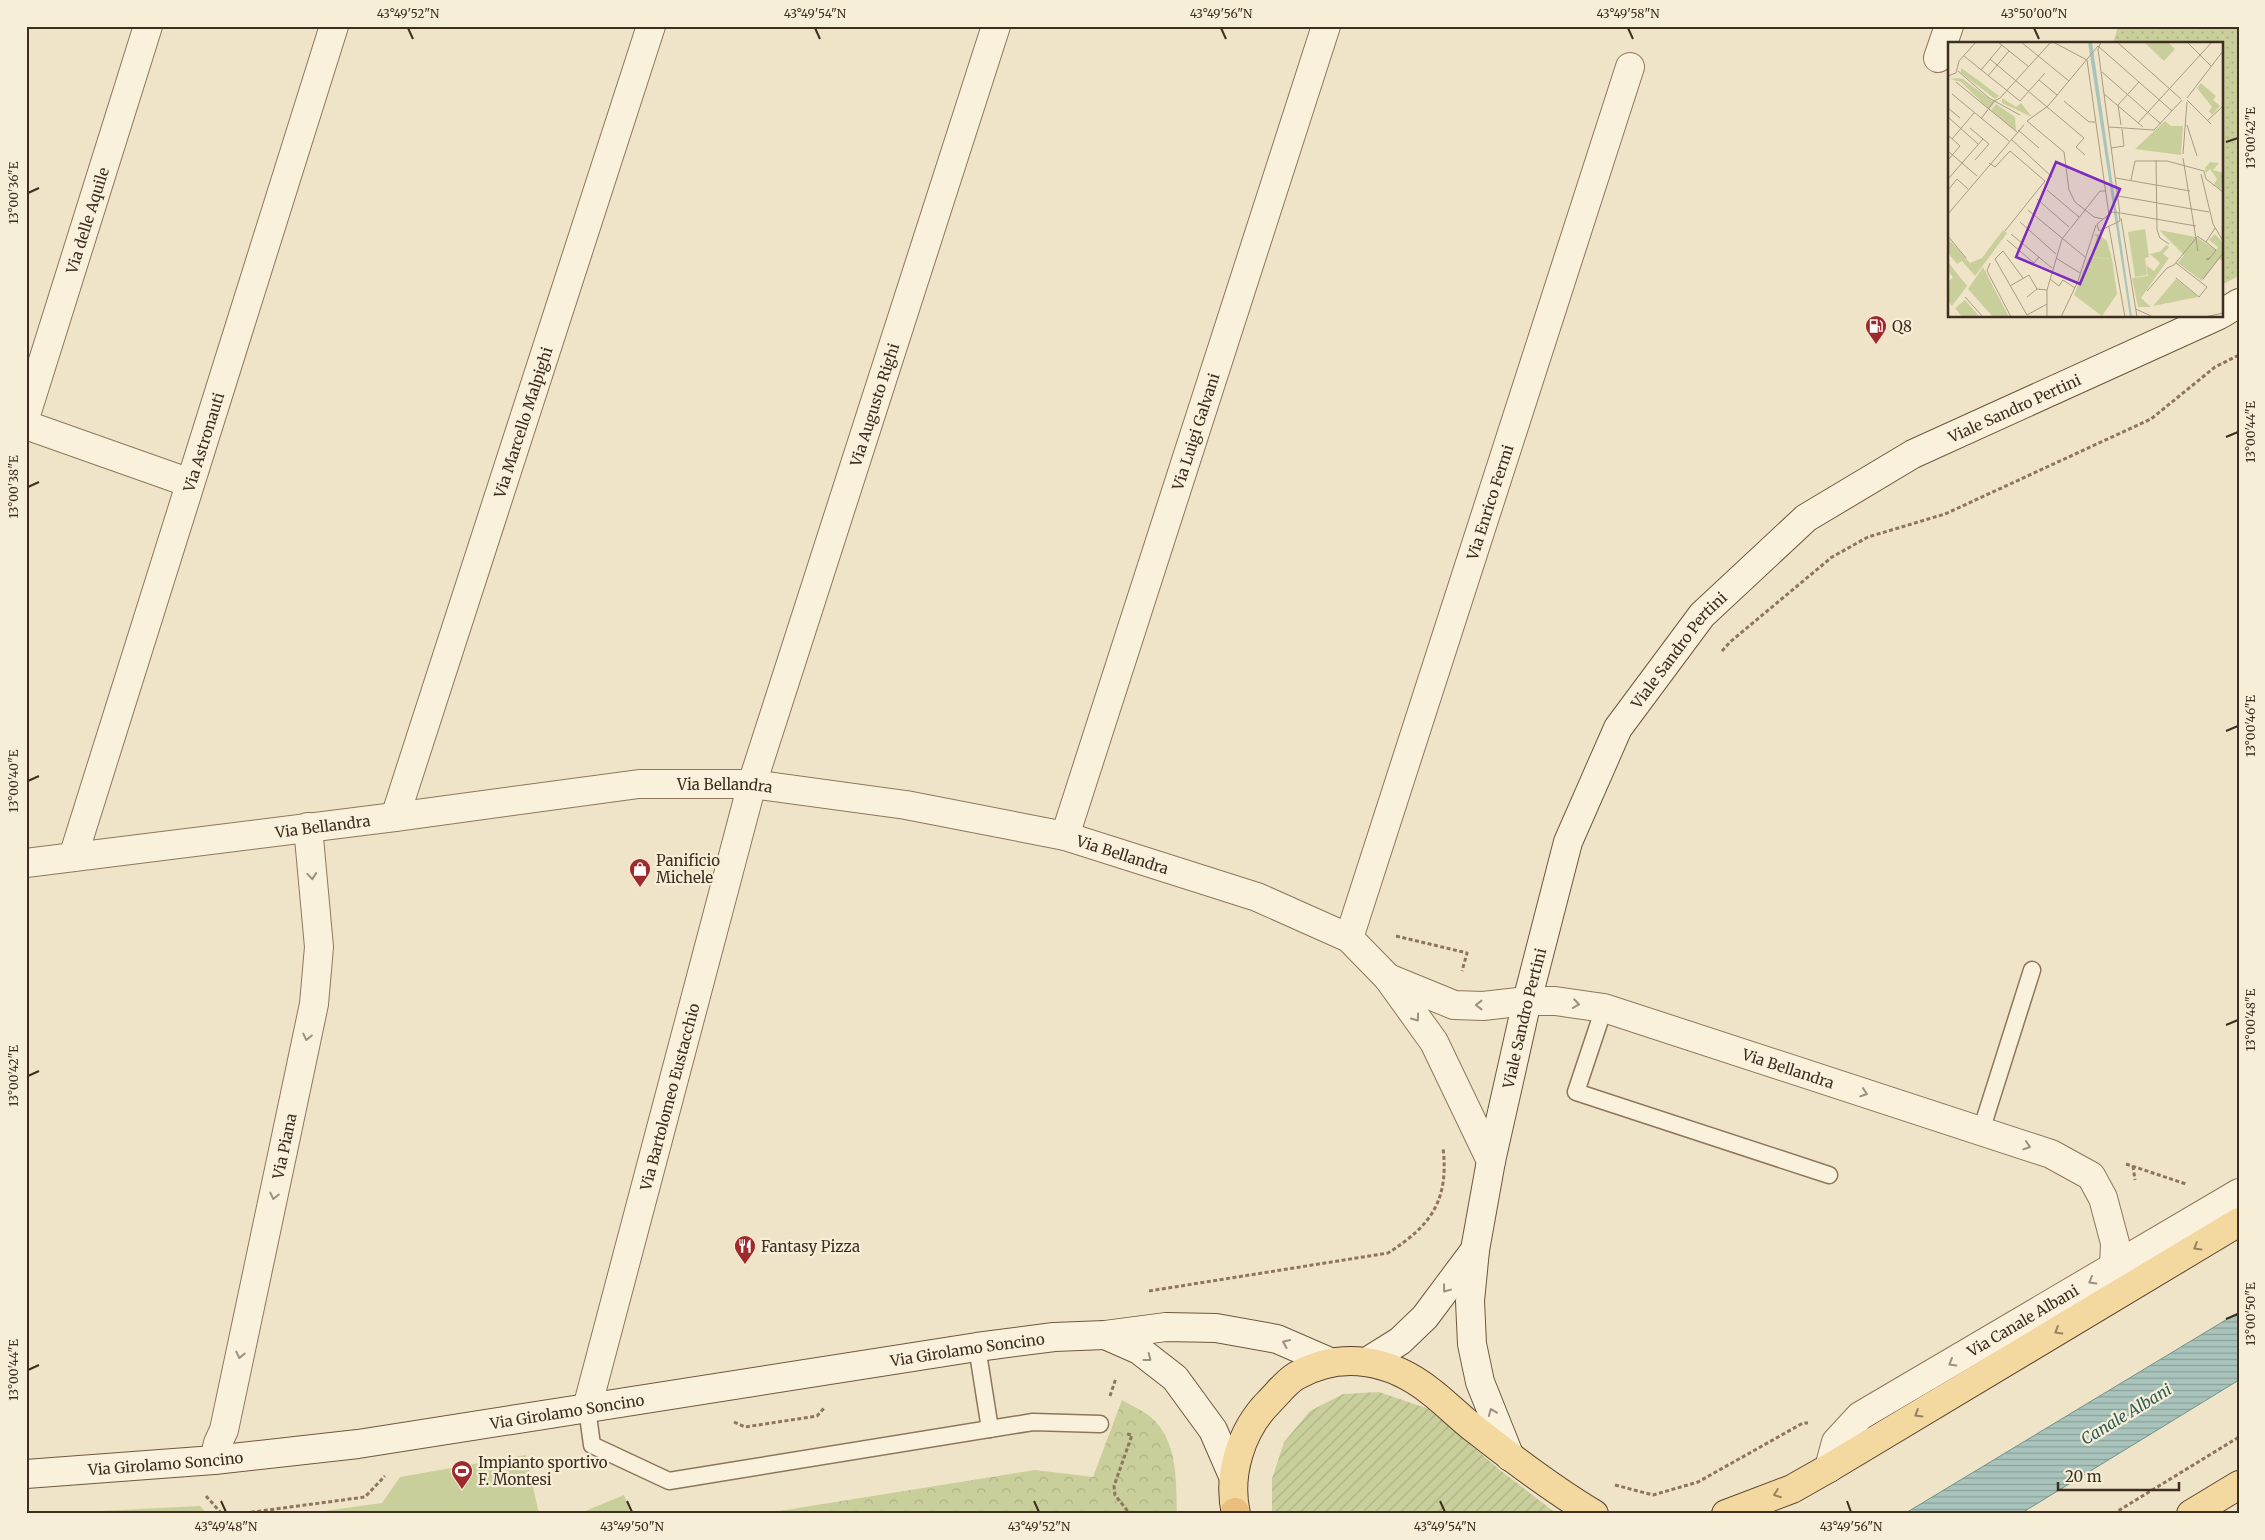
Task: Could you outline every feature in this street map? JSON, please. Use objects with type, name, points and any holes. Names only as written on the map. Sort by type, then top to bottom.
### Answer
[{"type":"main road","name":"Via Canale Albani","points":[[1726,1514],[1792,1489],[1829,1468],[2236,1204]]},
{"type":"main road","points":[[1235,1513],[1233,1476],[1245,1436],[1264,1407],[1295,1376],[1330,1362],[1368,1361],[1396,1369],[1430,1390],[1510,1457],[1553,1490],[1594,1514]]},
{"type":"main road","points":[[2191,1514],[2239,1485]]},
{"type":"street","name":"Via delle Aquile","points":[[26,414],[148,26]]},
{"type":"street","name":"Via Astronauti","points":[[73,858],[334,26]]},
{"type":"street","name":"Via Marcello Malpighi","points":[[395,818],[651,26]]},
{"type":"street","name":"Via Augusto Righi","points":[[752,784],[996,26]]},
{"type":"street","name":"Via Luigi Galvani","points":[[1065,836],[1326,26]]},
{"type":"street","points":[[1938,58],[1949,26]]},
{"type":"street","name":"Via Enrico Fermi","points":[[1348,938],[1630,67]]},
{"type":"street","points":[[2222,313],[2239,303]]},
{"type":"street","name":"Viale Sandro Pertini","points":[[1510,1457],[1480,1382],[1472,1344],[1470,1301],[1475,1250],[1491,1161],[1527,1001],[1568,842],[1618,728],[1702,615],[1806,518],[1913,454],[2213,318]]},
{"type":"street","points":[[26,425],[190,483]]},
{"type":"street","name":"Via Bellandra","points":[[26,863],[308,827],[395,818],[639,784],[752,784],[906,805],[1065,836],[1257,897],[1348,938],[1388,978],[1434,1042],[1491,1161]]},
{"type":"street","name":"Via Bartolomeo Eustacchio","points":[[587,1408],[752,784]]},
{"type":"street","name":"Via Piana","points":[[214,1460],[226,1420],[314,1004],[319,947],[308,827]]},
{"type":"street","name":"Via Bellandra","points":[[1388,978],[1454,1004],[1483,1006],[1527,1001],[1555,1001],[1604,1008],[2051,1154],[2090,1176],[2102,1198],[2115,1243],[2114,1267]]},
{"type":"street","name":"Via Canale Albani","points":[[1829,1468],[1836,1442],[1860,1416],[2114,1267],[2236,1204]]},
{"type":"street","name":"Viale Sandro Pertini","points":[[1368,1361],[1400,1341],[1425,1317],[1475,1250]]},
{"type":"street","name":"Via Girolamo Soncino","points":[[26,1474],[214,1460],[358,1444],[977,1347],[1054,1337],[1105,1335],[1166,1327],[1216,1328],[1277,1339],[1330,1362]]},
{"type":"street","points":[[1105,1335],[1139,1350],[1175,1378],[1213,1430],[1233,1476]]},
{"type":"lane","points":[[1981,1131],[2032,970]]},
{"type":"lane","points":[[1604,1008],[1576,1092],[1829,1175]]},
{"type":"lane","points":[[977,1347],[990,1429]]},
{"type":"lane","points":[[587,1408],[592,1445],[669,1481],[1033,1422],[1100,1424]]},
{"type":"path","points":[[1718,657],[1730,642],[1832,557],[1868,538],[1945,514],[2151,419],[2215,367],[2239,355]]},
{"type":"path","points":[[1348,938],[1402,935],[1467,953]]},
{"type":"path","points":[[1144,1292],[1388,1253],[1410,1239],[1436,1209],[1446,1169],[1443,1143]]},
{"type":"path","points":[[2133,1166],[2236,1204]]},
{"type":"path","points":[[1611,1484],[1653,1495],[1698,1482],[1802,1424],[1860,1416]]},
{"type":"path","points":[[1130,1514],[1115,1495],[1114,1486],[1132,1436]]},
{"type":"path","points":[[2113,1514],[2239,1437]]},
{"type":"path","points":[[238,1514],[364,1497],[388,1472]]},
{"type":"green space","points":[[2118,26],[2239,26],[2239,276],[2222,284],[2222,42],[2114,42]]},
{"type":"green space","points":[[1379,1392],[1429,1409],[1500,1470],[1557,1514],[1272,1514],[1272,1479],[1284,1442],[1310,1411],[1343,1394]]},
{"type":"green space","points":[[1122,1400],[1152,1418],[1163,1431],[1168,1441],[1174,1464],[1177,1514],[760,1514],[1035,1470],[1093,1477]]},
{"type":"green space","name":"Impianto sportivo F. Montesi","points":[[526,1455],[539,1514],[303,1514],[382,1503],[400,1477]]},
{"type":"green space","name":"Impianto sportivo F. Montesi","points":[[624,1495],[631,1514],[578,1514]]},
{"type":"green space","points":[[200,1506],[207,1514],[40,1514]]},
{"type":"water","name":"Canale Albani","points":[[2239,1312],[2239,1380],[2020,1514],[1904,1514]]},
{"type":"place","name":"Q8","points":[[1876,345]]},
{"type":"place","name":"Panificio Michele","points":[[640,888]]},
{"type":"place","name":"Fantasy Pizza","points":[[745,1265]]},
{"type":"place","name":"Impianto sportivo F. Montesi","points":[[462,1490]]}]
